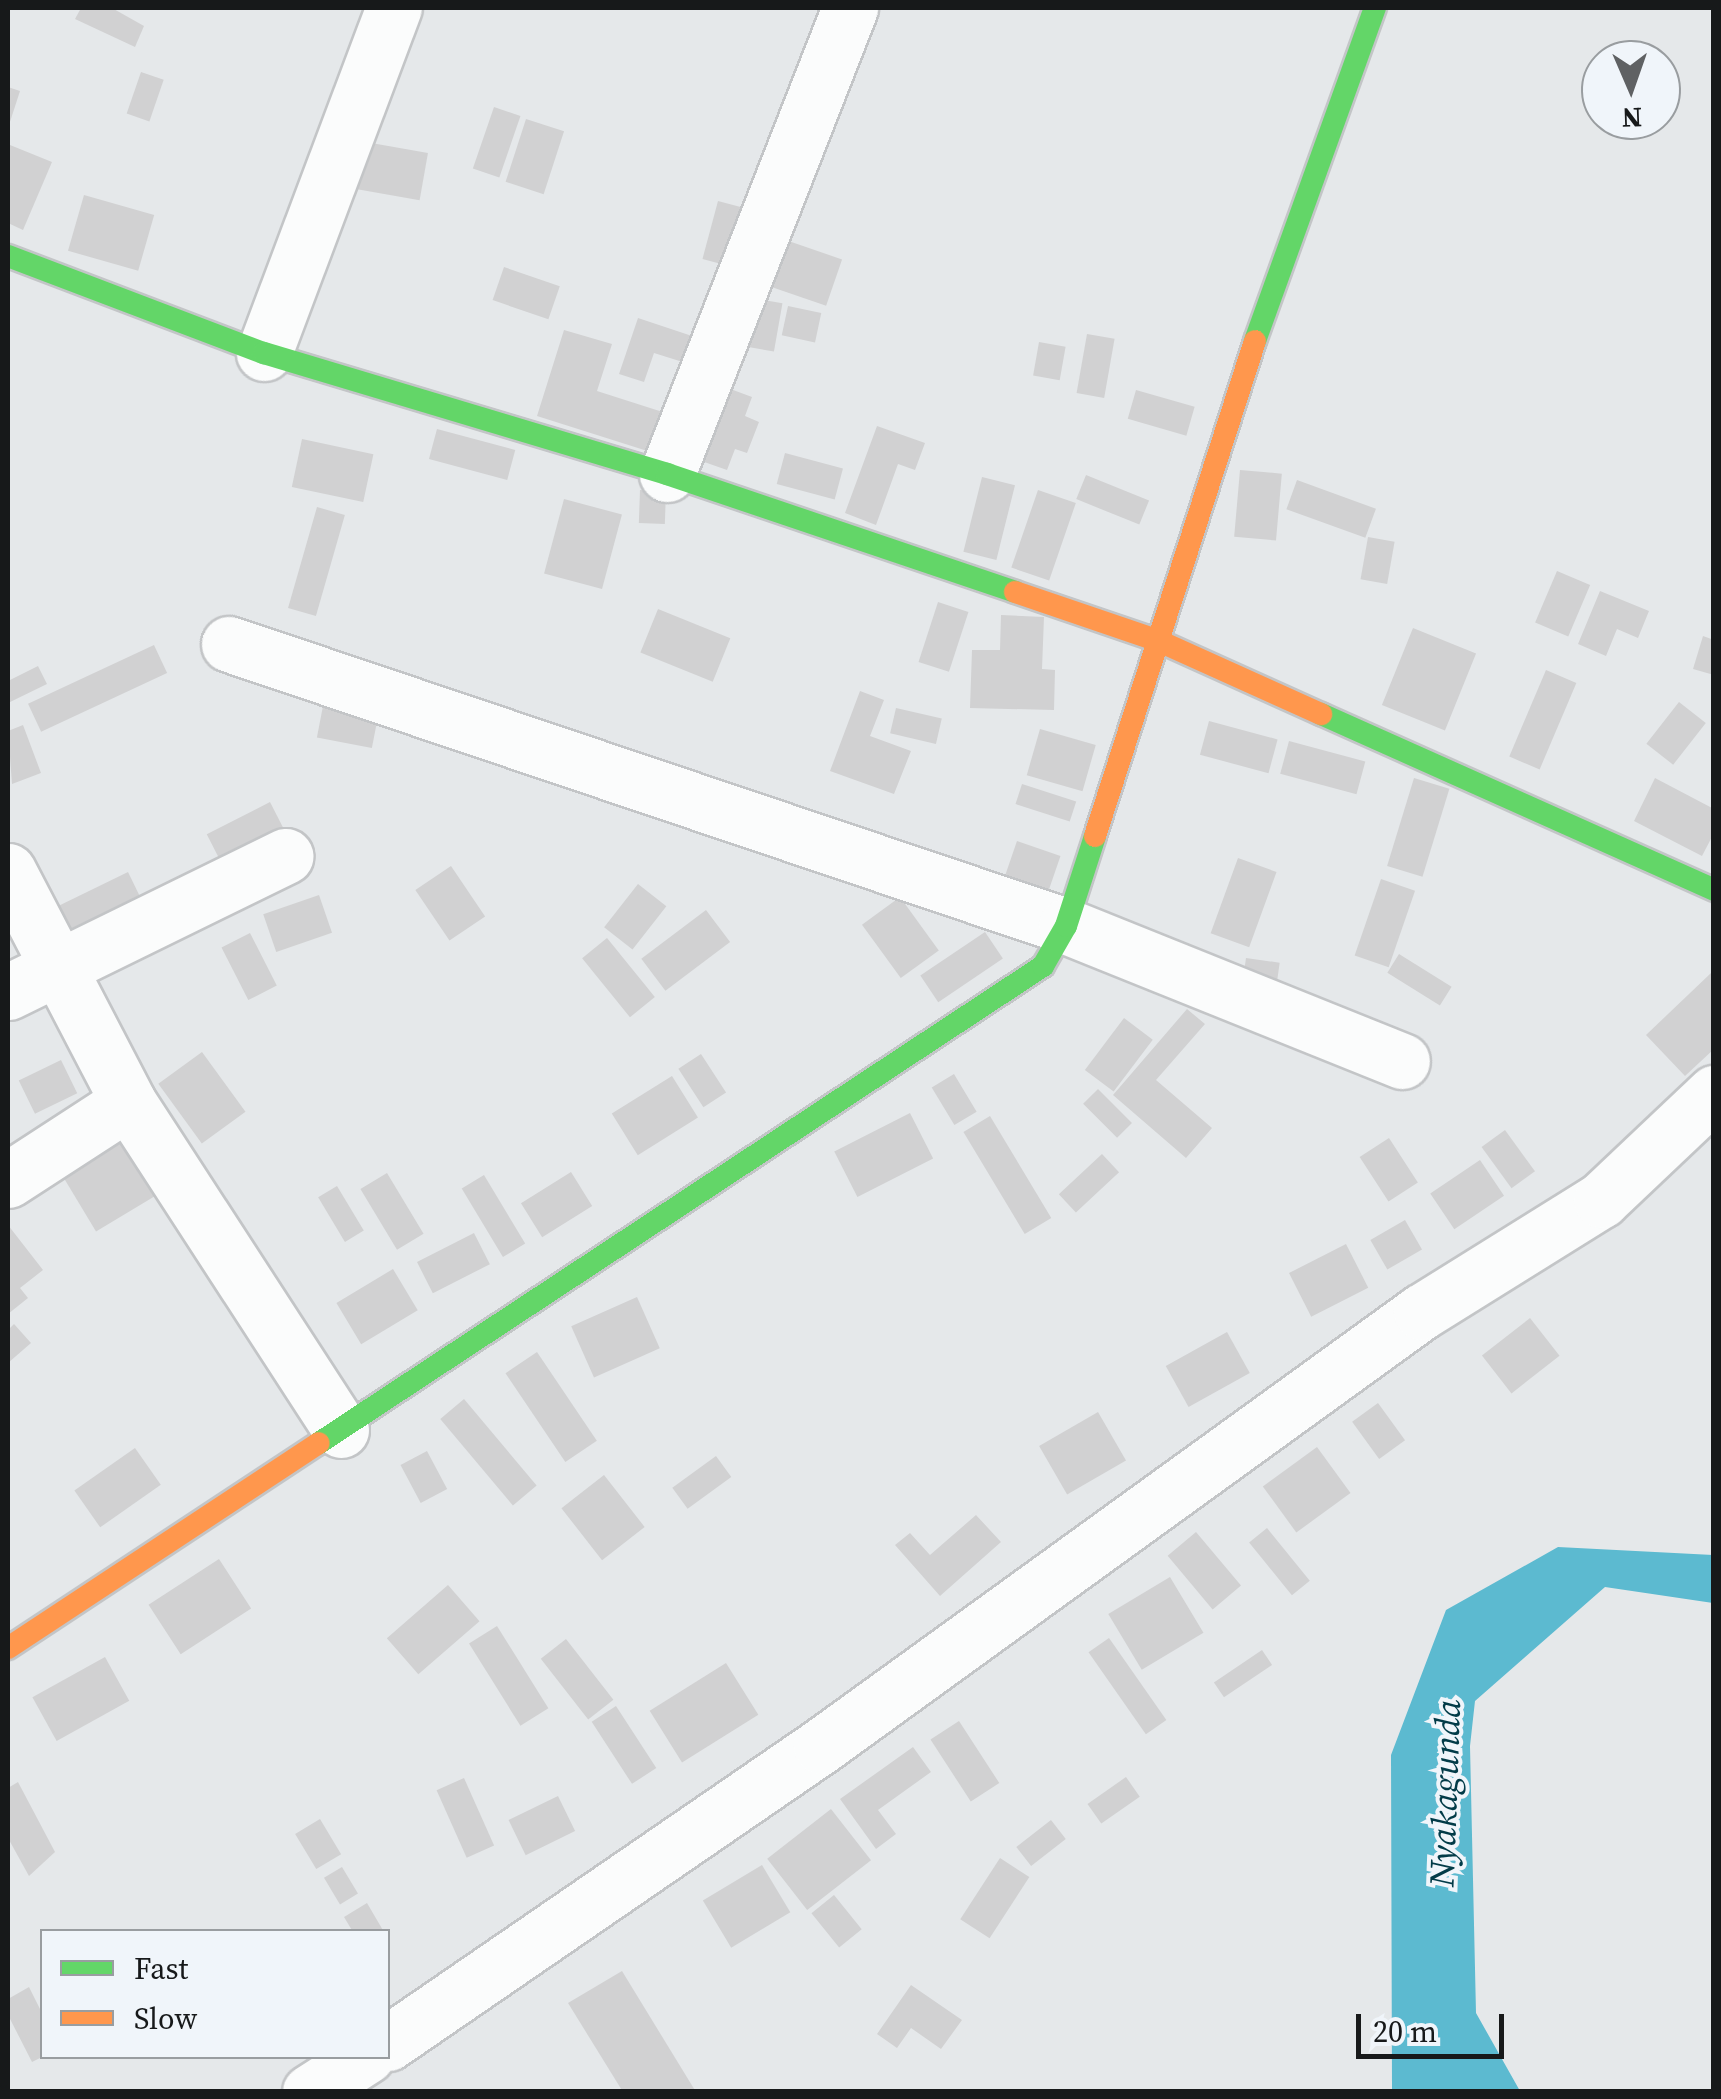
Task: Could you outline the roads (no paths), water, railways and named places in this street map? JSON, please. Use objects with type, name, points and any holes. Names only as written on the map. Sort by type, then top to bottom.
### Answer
[{"type":"street","points":[[264,353],[394,8]]},
{"type":"street","points":[[667,474],[850,8]]},
{"type":"street","points":[[8,1648],[1043,966],[1066,926],[1258,331],[1375,8]]},
{"type":"street","points":[[8,256],[264,353],[667,474],[1159,642],[1714,890]]},
{"type":"street","points":[[228,644],[1066,926],[1402,1061]]},
{"type":"street","points":[[8,992],[285,856]]},
{"type":"street","points":[[8,871],[128,1102],[342,1430]]},
{"type":"street","points":[[390,2042],[837,1734],[1421,1312],[1601,1200],[1714,1093]]},
{"type":"street","points":[[8,1180],[128,1102]]},
{"type":"street","points":[[310,2092],[361,2059]]},
{"type":"water","name":"Nyakagunda","points":[[1558,1547],[1713,1555],[1713,1603],[1605,1587],[1475,1701],[1470,1746],[1476,2013],[1520,2091],[1392,2091],[1391,1755],[1446,1610]]}]
